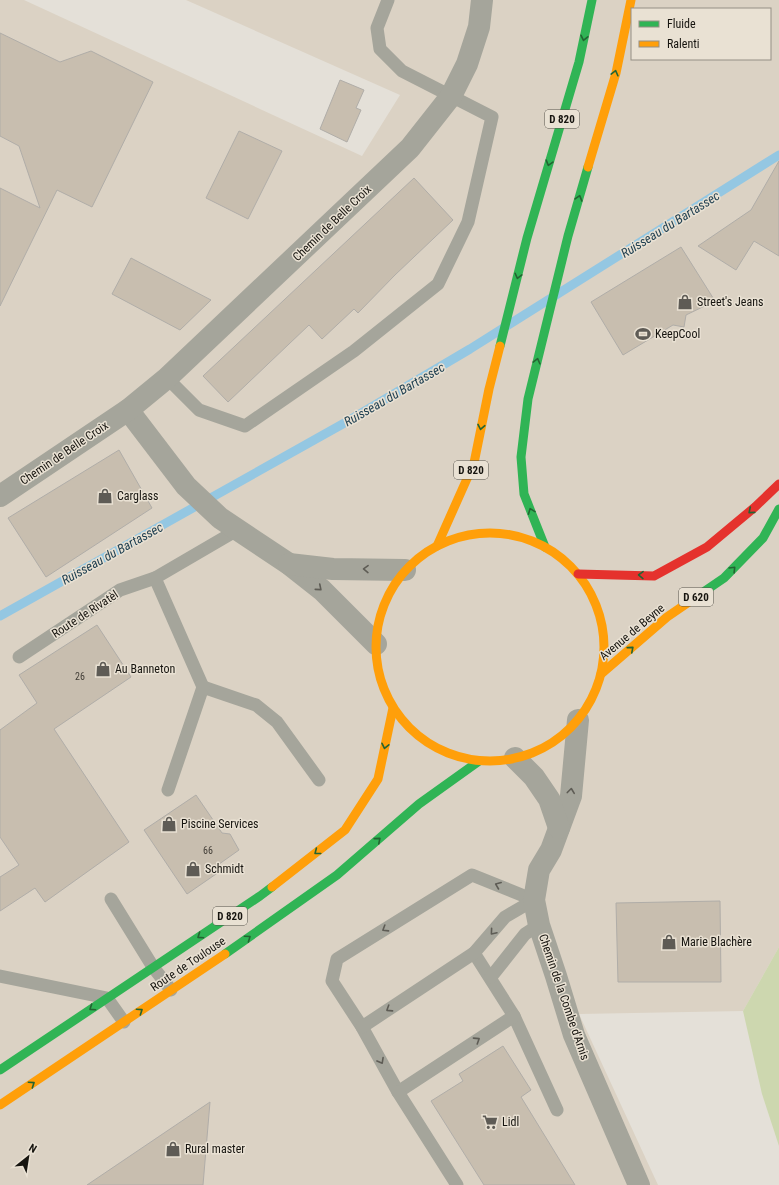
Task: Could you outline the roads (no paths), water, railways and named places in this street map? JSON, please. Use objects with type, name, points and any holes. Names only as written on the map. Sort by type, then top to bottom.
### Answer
[{"type":"main road","name":"D 820","points":[[437,546],[474,463],[489,388],[527,238],[579,62],[592,0]]},
{"type":"main road","points":[[545,547],[524,494],[522,457],[528,399],[568,236],[616,73],[631,0]]},
{"type":"main road","points":[[578,574],[654,576],[707,547],[755,507],[779,484]]},
{"type":"main road","name":"Avenue de Beyne","points":[[601,674],[667,617],[724,578],[763,538],[779,509]]},
{"type":"main road","points":[[472,534],[510,534],[545,547],[563,559],[578,574],[596,605],[604,639],[601,674],[592,698],[578,720],[560,738],[539,750],[515,758],[497,761],[479,761],[445,752],[416,734],[393,708],[380,677],[376,644],[379,618],[389,592],[405,570],[420,556],[437,546],[472,534]]},
{"type":"main road","name":"Route de Toulouse","points":[[0,1070],[260,896],[345,830],[378,779],[393,708]]},
{"type":"main road","name":"Route de Toulouse","points":[[0,1106],[338,875],[419,804],[479,761]]},
{"type":"street","name":"Chemin de Belle Croix","points":[[0,496],[128,410],[167,378],[410,148],[451,96],[467,64],[478,27],[482,0]]},
{"type":"street","points":[[128,410],[186,486],[220,518],[289,564],[322,590],[376,644]]},
{"type":"street","points":[[289,564],[333,569],[405,570]]},
{"type":"street","name":"Chemin de la Combe d'Arnis","points":[[578,720],[571,796],[551,850],[539,870],[534,900],[539,925],[574,1035],[639,1185]]},
{"type":"street","points":[[515,758],[534,777],[549,799],[559,828]]},
{"type":"lane","points":[[167,378],[199,410],[245,426],[354,351],[438,284],[468,222],[492,117],[402,71],[380,49],[377,28],[388,0]]},
{"type":"lane","name":"Route de Rivatèl","points":[[19,657],[120,590],[155,578],[239,530]]},
{"type":"lane","points":[[155,578],[203,687],[168,790]]},
{"type":"lane","points":[[203,687],[256,705],[277,722],[319,780]]},
{"type":"lane","points":[[457,1185],[398,1092],[362,1026],[332,981],[337,959],[472,875],[534,900]]},
{"type":"lane","points":[[111,899],[153,967],[171,990]]},
{"type":"lane","points":[[362,1026],[474,953],[505,918],[534,900]]},
{"type":"lane","points":[[491,978],[525,934],[539,925]]},
{"type":"lane","points":[[474,953],[514,1016],[557,1110]]},
{"type":"lane","points":[[0,976],[107,998],[124,1022]]},
{"type":"lane","points":[[398,1092],[514,1016]]},
{"type":"waterway","name":"Ruisseau du Bartassec","points":[[0,616],[348,421],[470,349],[779,155]]},
{"type":"place","name":"Street's Jeans","points":[[685,302]]},
{"type":"place","name":"KeepCool","points":[[643,334]]},
{"type":"place","name":"Carglass","points":[[105,496]]},
{"type":"place","name":"Au Banneton","points":[[103,669]]},
{"type":"place","name":"Piscine Services","points":[[169,824]]},
{"type":"place","name":"Schmidt","points":[[193,869]]},
{"type":"place","name":"Marie Blachère","points":[[669,942]]},
{"type":"place","name":"Lidl","points":[[490,1122]]},
{"type":"place","name":"Rural master","points":[[173,1149]]}]
